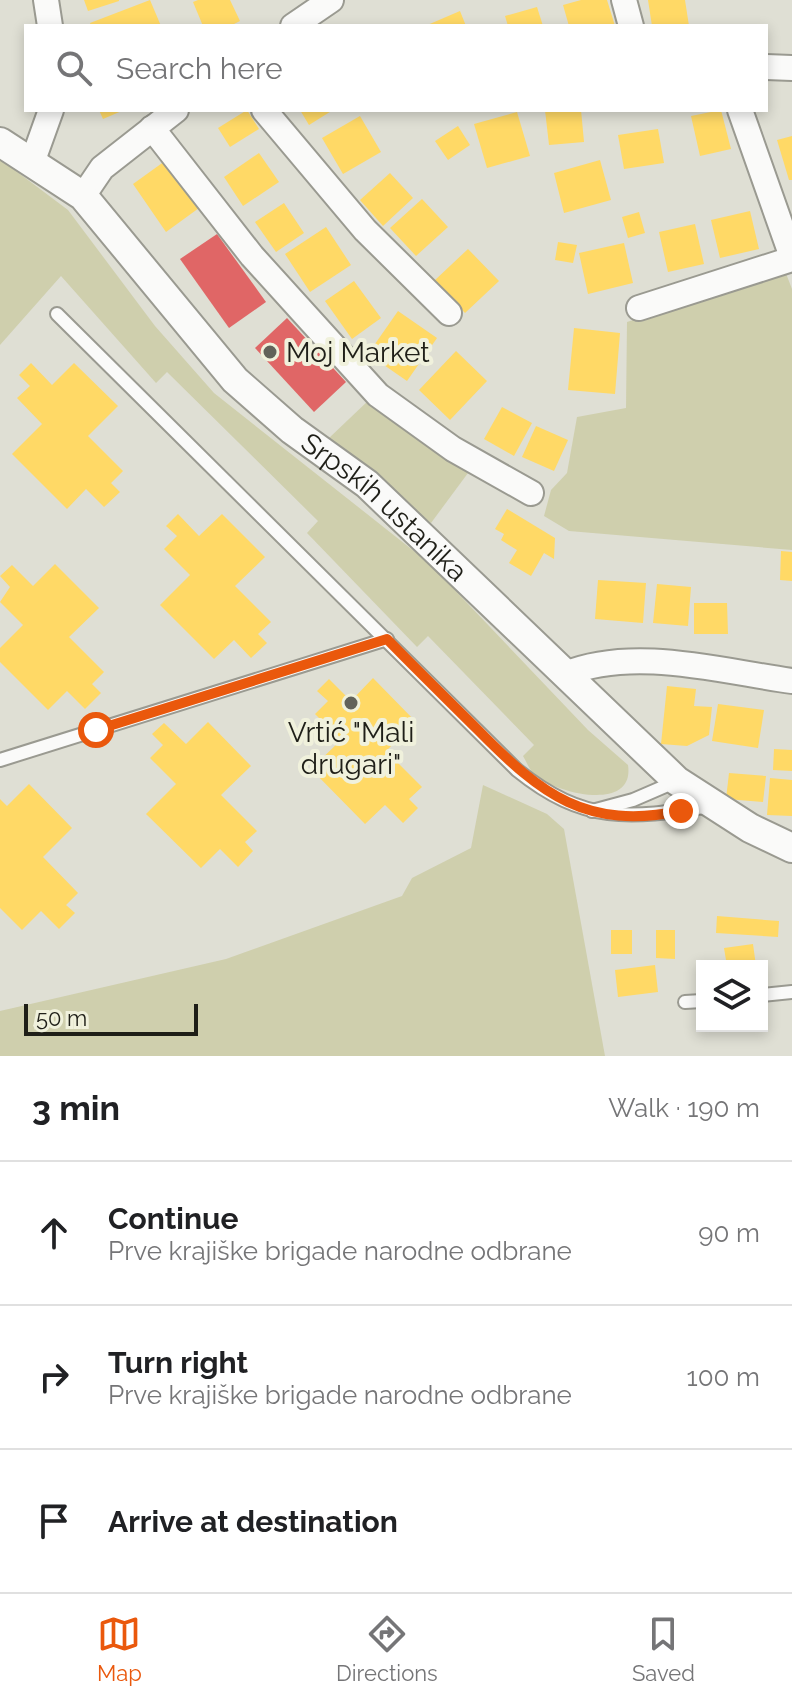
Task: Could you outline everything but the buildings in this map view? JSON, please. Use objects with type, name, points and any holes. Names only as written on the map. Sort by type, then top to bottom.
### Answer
[{"type":"street","points":[[46,0],[50,24]]},
{"type":"street","points":[[296,24],[331,0]]},
{"type":"street","points":[[624,0],[630,24]]},
{"type":"street","points":[[768,67],[792,68]]},
{"type":"street","points":[[32,163],[50,112]]},
{"type":"street","points":[[83,196],[102,168],[173,112]]},
{"type":"street","points":[[266,112],[365,230],[449,313]]},
{"type":"street","points":[[639,308],[792,258],[741,112]]},
{"type":"street","points":[[152,128],[252,256],[378,395],[453,449],[531,493]]},
{"type":"street","name":"Srpskih ustanika","points":[[0,142],[83,196],[235,380],[281,422],[367,484],[677,781],[712,806],[792,848]]},
{"type":"street","points":[[565,674],[596,663],[629,659],[792,681]]},
{"type":"lane","points":[[57,314],[517,770],[544,791],[589,811],[653,816],[712,806]]},
{"type":"lane","points":[[0,760],[387,639]]},
{"type":"lane","points":[[589,811],[633,800],[677,781]]},
{"type":"lane","points":[[768,994],[792,992]]},
{"type":"lane","points":[[685,1002],[696,1001]]},
{"type":"green space","points":[[0,159],[68,210],[155,326],[214,393],[429,563],[588,730],[628,765],[627,780],[620,789],[608,794],[578,793],[562,789],[535,775],[523,756],[534,745],[428,636],[417,647],[307,533],[318,521],[167,372],[156,383],[61,276],[0,345]]},
{"type":"green space","points":[[785,271],[792,289],[792,550],[569,531],[544,516],[551,490],[567,473],[577,417],[626,408],[627,322]]},
{"type":"green space","points":[[370,399],[468,473],[431,523],[328,439]]},
{"type":"green space","points":[[483,785],[547,814],[564,829],[605,1056],[0,1056],[0,1011],[226,959],[402,896],[412,878],[471,848]]},
{"type":"place","name":"Moj Market","points":[[270,352]]},
{"type":"place","name":"Vrtić \"Mali drugari\"","points":[[351,703]]},
{"type":"route","points":[[96,730],[387,639],[517,770],[544,791],[577,808],[599,814],[653,816],[681,811]]}]
